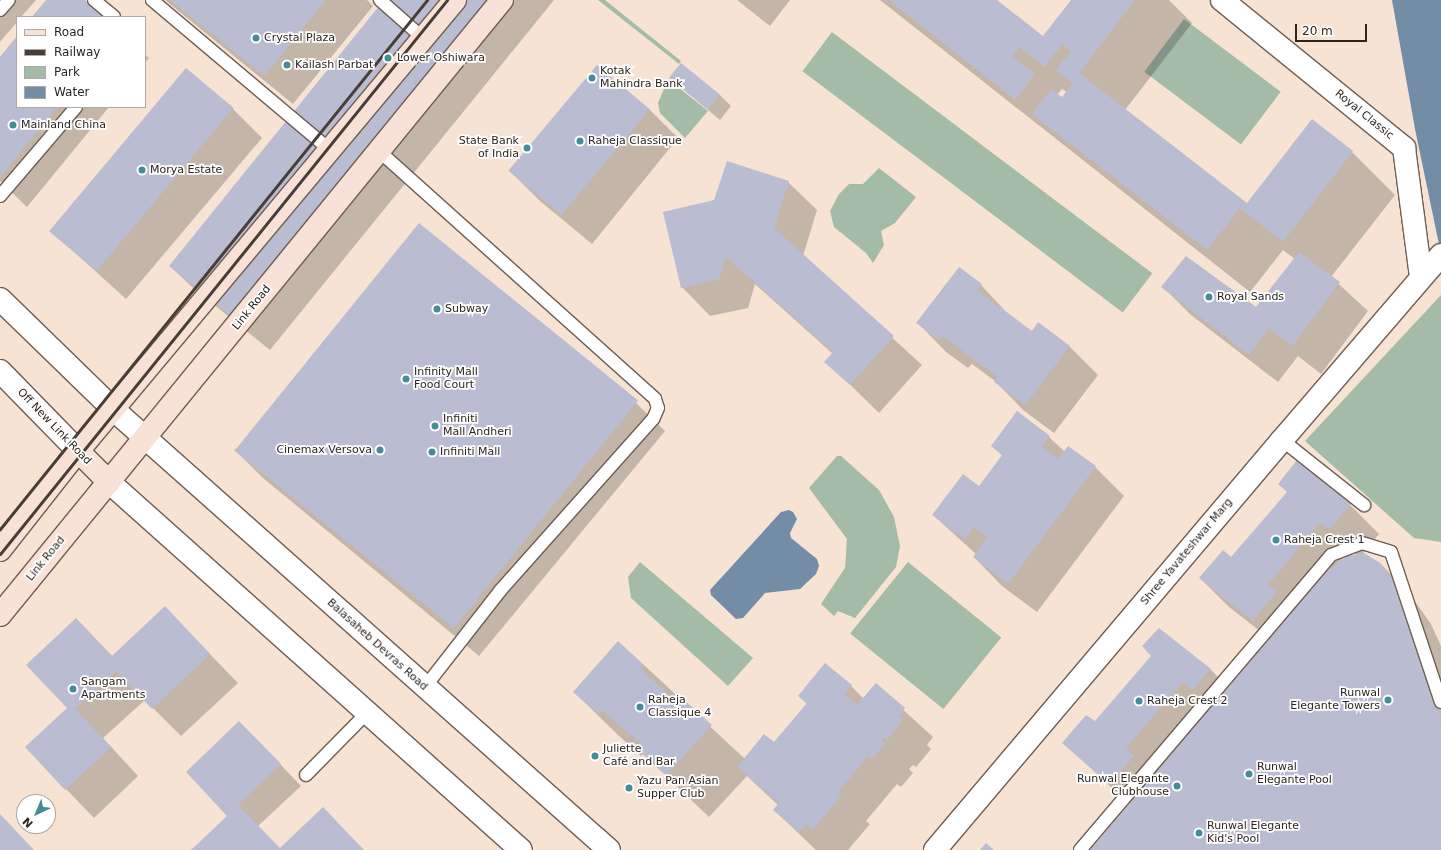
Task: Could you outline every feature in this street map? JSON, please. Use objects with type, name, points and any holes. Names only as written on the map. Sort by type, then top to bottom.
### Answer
[{"type":"main road","points":[[0,550],[78,451],[114,410],[455,0]]},
{"type":"main road","name":"Link Road","points":[[0,615],[146,439],[502,0]]},
{"type":"main road","name":"Off New Link Road","points":[[78,451],[109,482]]},
{"type":"street","name":"Royal Classic","points":[[1222,0],[1404,148],[1432,266]]},
{"type":"street","name":"Shree Yavateshwar Marg","points":[[935,850],[1282,440],[1432,266]]},
{"type":"street","name":"Balasaheb Devras Road","points":[[0,298],[114,410],[609,850]]},
{"type":"street","name":"Off New Link Road","points":[[0,371],[78,451]]},
{"type":"street","points":[[109,482],[521,850]]},
{"type":"lane","points":[[0,10],[9,0]]},
{"type":"lane","points":[[94,0],[113,16]]},
{"type":"lane","points":[[152,0],[330,150]]},
{"type":"lane","points":[[380,0],[423,38]]},
{"type":"lane","points":[[0,196],[75,108]]},
{"type":"lane","points":[[379,150],[655,399],[658,408],[653,419],[500,591],[424,687]]},
{"type":"lane","points":[[1282,440],[1364,505]]},
{"type":"lane","points":[[1080,850],[1331,555],[1362,544],[1391,552],[1441,702]]},
{"type":"lane","points":[[306,775],[367,713]]},
{"type":"green space","points":[[598,0],[605,0],[681,61],[679,64]]},
{"type":"green space","points":[[1184,19],[1281,92],[1241,145],[1144,72]]},
{"type":"green space","points":[[832,32],[1152,273],[1123,312],[803,71]]},
{"type":"green space","points":[[668,79],[708,111],[685,138],[660,113],[658,103]]},
{"type":"green space","points":[[879,168],[916,197],[895,223],[881,231],[884,245],[873,263],[866,253],[834,227],[830,211],[839,194],[849,184],[863,184]]},
{"type":"green space","points":[[1441,295],[1441,542],[1414,538],[1305,441]]},
{"type":"green space","points":[[837,456],[841,456],[879,490],[894,517],[900,546],[896,567],[855,618],[838,611],[834,616],[821,604],[845,568],[847,539],[809,488]]},
{"type":"green space","points":[[640,562],[753,658],[728,686],[631,598],[628,577]]},
{"type":"green space","points":[[908,562],[1001,638],[943,709],[850,633]]},
{"type":"water","points":[[1392,0],[1441,0],[1441,254],[1415,129]]},
{"type":"water","points":[[789,510],[793,512],[797,519],[790,533],[791,538],[817,559],[819,566],[816,574],[800,589],[765,593],[743,618],[736,619],[711,595],[710,590],[781,512]]},
{"type":"building","points":[[46,0],[85,0],[105,16],[33,16]]},
{"type":"building","name":"Crystal Plaza","points":[[170,0],[326,0],[264,76]]},
{"type":"building","points":[[384,0],[516,0],[248,330],[169,266]]},
{"type":"building","points":[[889,0],[997,0],[1043,36],[1071,0],[1135,0],[1079,73],[1247,203],[1312,119],[1353,151],[1283,242],[1240,208],[1207,250],[1032,114],[1051,89],[1062,97],[1073,83],[1056,70],[1071,51],[1062,44],[1045,67],[1019,47],[1012,56],[1035,74],[1015,100]]},
{"type":"building","points":[[16,37],[16,108],[56,108],[0,177],[0,57]]},
{"type":"building","points":[[681,63],[720,94],[708,109],[669,78]]},
{"type":"building","name":"Raheja Classique","points":[[597,65],[650,109],[561,215],[508,171]]},
{"type":"building","name":"Morya Estate","points":[[186,68],[233,108],[97,271],[49,231]]},
{"type":"building","points":[[727,161],[789,181],[774,228],[894,336],[850,385],[824,362],[833,352],[726,257],[719,279],[681,288],[663,212],[714,200]]},
{"type":"building","name":"Infiniti Mall Andheri","points":[[419,223],[638,400],[454,628],[235,451]]},
{"type":"building","name":"Royal Sands","points":[[1299,252],[1340,282],[1292,346],[1269,328],[1249,355],[1161,287],[1186,256],[1256,307]]},
{"type":"building","points":[[959,267],[982,284],[977,290],[1032,331],[1038,322],[1070,346],[1025,405],[994,382],[997,377],[943,336],[939,340],[916,323]]},
{"type":"building","points":[[1017,411],[1050,436],[1042,446],[1058,459],[1068,446],[1096,466],[1008,584],[973,557],[987,537],[974,527],[965,540],[932,515],[963,474],[979,486],[1002,455],[991,446]]},
{"type":"building","name":"Raheja Crest 1","points":[[1297,460],[1351,504],[1330,529],[1320,523],[1268,584],[1277,591],[1253,621],[1199,578],[1223,550],[1231,557],[1287,492],[1278,484]]},
{"type":"building","points":[[1364,553],[1380,563],[1403,594],[1436,694],[1441,724],[1441,850],[1090,850],[1326,572],[1347,556]]},
{"type":"building","name":"Sangam Apartments","points":[[165,606],[210,654],[152,709],[116,671],[75,709],[111,747],[65,790],[25,747],[67,708],[26,665],[76,618],[112,656]]},
{"type":"building","name":"Raheja Crest 2","points":[[1159,628],[1211,669],[1192,690],[1183,682],[1126,748],[1134,756],[1110,785],[1062,743],[1086,715],[1095,721],[1151,656],[1142,646]]},
{"type":"building","name":"Raheja Classique 4","points":[[618,641],[644,665],[641,669],[679,704],[683,699],[712,725],[666,775],[639,751],[642,745],[602,710],[598,714],[573,692]]},
{"type":"building","points":[[825,663],[852,685],[844,694],[857,705],[876,683],[905,708],[899,716],[903,720],[887,740],[884,737],[881,740],[886,743],[872,759],[868,756],[838,792],[842,795],[813,829],[806,824],[799,832],[773,810],[779,803],[737,767],[764,734],[774,742],[807,703],[798,696]]},
{"type":"building","points":[[239,721],[281,764],[238,805],[280,848],[323,807],[364,850],[191,850],[227,816],[186,772]]},
{"type":"building","points":[[0,814],[16,831],[16,834],[19,834],[34,850],[0,850]]},
{"type":"building","points":[[986,843],[994,850],[980,850]]},
{"type":"railway","points":[[0,529],[427,0]]},
{"type":"railway","points":[[0,554],[447,0]]},
{"type":"place","name":"Crystal Plaza","points":[[256,38]]},
{"type":"place","name":"Lower Oshiwara","points":[[388,58]]},
{"type":"place","name":"Kailash Parbat","points":[[287,65]]},
{"type":"place","name":"Kotak Mahindra Bank","points":[[592,78]]},
{"type":"place","name":"Mainland China","points":[[13,125]]},
{"type":"place","name":"Raheja Classique","points":[[580,141]]},
{"type":"place","name":"State Bank of India","points":[[527,148]]},
{"type":"place","name":"Morya Estate","points":[[142,170]]},
{"type":"place","name":"Royal Sands","points":[[1209,297]]},
{"type":"place","name":"Subway","points":[[437,309]]},
{"type":"place","name":"Infinity Mall Food Court","points":[[406,379]]},
{"type":"place","name":"Infiniti Mall Andheri","points":[[435,426]]},
{"type":"place","name":"Cinemax Versova","points":[[380,450]]},
{"type":"place","name":"Infiniti Mall","points":[[432,452]]},
{"type":"place","name":"Raheja Crest 1","points":[[1276,540]]},
{"type":"place","name":"Sangam Apartments","points":[[73,689]]},
{"type":"place","name":"Runwal Elegante Towers","points":[[1388,700]]},
{"type":"place","name":"Raheja Crest 2","points":[[1139,701]]},
{"type":"place","name":"Raheja Classique 4","points":[[640,707]]},
{"type":"place","name":"Juliette Café and Bar","points":[[595,756]]},
{"type":"place","name":"Runwal Elegante Pool","points":[[1249,774]]},
{"type":"place","name":"Runwal Elegante Clubhouse","points":[[1177,786]]},
{"type":"place","name":"Yazu Pan Asian Supper Club","points":[[629,788]]},
{"type":"place","name":"Runwal Elegante Kid's Pool","points":[[1199,833]]}]
